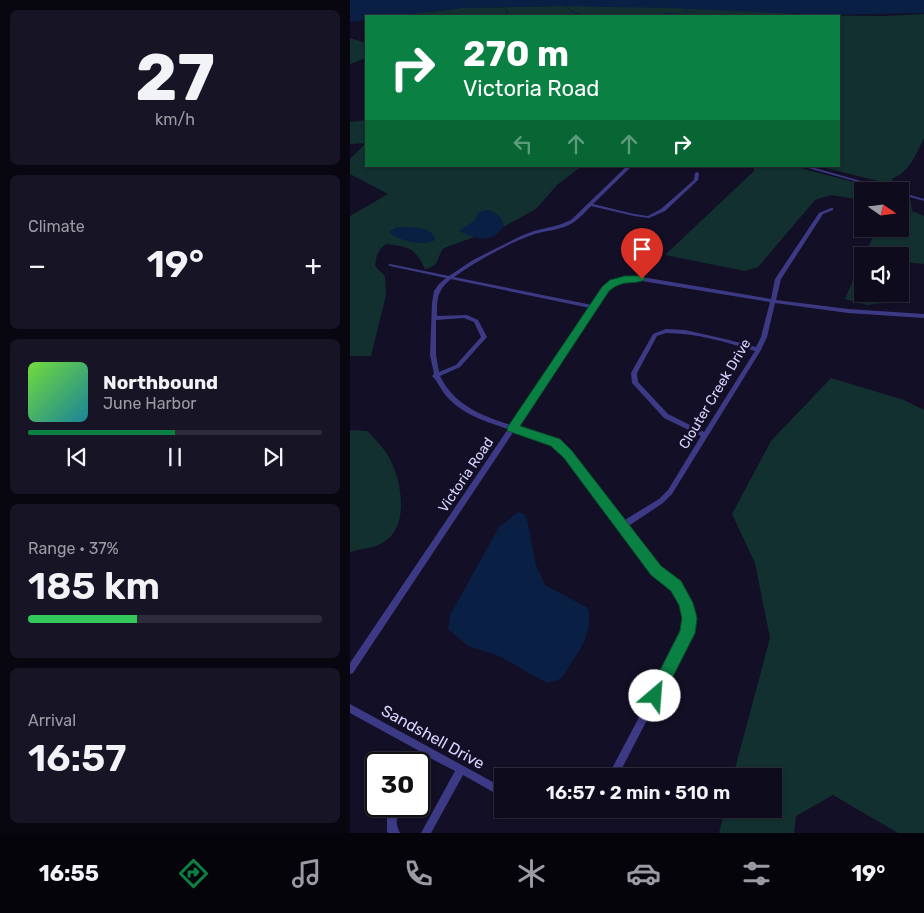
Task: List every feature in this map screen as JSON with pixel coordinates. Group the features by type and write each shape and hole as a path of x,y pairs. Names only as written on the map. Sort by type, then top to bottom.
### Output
{"street":[{"path":"617,768 688,633 689,618 686,603 676,586 656,570 624,525 568,454 556,443 471,412 448,395 435,376 432,352 437,290 447,278 523,236 569,224 629,167"},
{"path":"807,167 861,182"},
{"path":"592,204 641,216 656,214 696,180 697,173"},
{"path":"909,196 924,200"},
{"name":"Clouter Creek Drive","path":"624,525 661,501 670,492 758,350 764,337 778,279 821,213 831,209"},
{"path":"390,265 593,307"},
{"name":"Victoria Road","path":"350,670 593,307 613,282 625,279 642,279 772,301 848,311 924,316"},
{"path":"435,318 465,316 476,321 484,337 458,366 435,376"},
{"path":"705,434 666,416 635,383 634,373 655,335 666,331 678,332 741,344 758,350"},
{"name":"Sandshell Drive","path":"350,708 494,788"},
{"path":"426,833 461,769"},
{"path":"392,817 392,831 395,833"}],"green space":[{"path":"568,3 796,13 784,14 787,15 403,15 461,8 566,6"},
{"path":"924,14 924,138 908,167 892,179 893,182 882,182 822,167 840,167 840,16"},
{"path":"350,38 365,43 365,58 350,64"},
{"path":"365,120 365,143 350,144 350,122"},
{"path":"365,144 365,167 581,167 557,185 536,209 505,226 444,248 436,263 425,269 418,256 410,249 386,244 383,246 377,256 375,266 385,276 386,295 371,356 350,356 350,216 388,194 350,174 350,159"},
{"path":"753,167 797,167 854,182 854,199 831,195 815,200 758,267 745,271 665,255 754,171"},
{"path":"909,200 911,201 912,211 924,216 924,264 909,262 909,247 868,247 873,238 909,238"},
{"path":"854,278 854,301 845,299"},
{"path":"856,302 891,302 867,305"},
{"path":"831,378 904,400 924,410 924,833 898,833 833,795 796,816 794,833 719,833 723,818 782,818 782,768 735,768 770,638 755,563 732,514 771,441"},
{"path":"350,430 367,431 386,452 395,470 401,504 397,526 392,535 380,544 350,552"}],"water":[{"path":"350,0 924,0 924,13 823,15 668,8 553,6 461,8 403,15 365,15 365,20 350,22"},
{"path":"488,210 498,215 504,225 495,235 489,238 478,238 459,231 474,221 479,212"},
{"path":"397,227 425,229 433,235 435,240 418,243 398,238 389,232"},
{"path":"518,512 524,514 527,520 536,565 545,585 588,608 589,627 579,652 563,676 558,680 547,683 499,656 468,646 448,629 450,615 499,527"}],"waterway":[{"path":"497,0 508,12 505,15"},
{"path":"568,0 566,6 571,11 582,15"},
{"path":"685,7 687,13 685,15"},
{"path":"662,15 666,13 685,15"}],"route":[{"path":"642,279 625,279 613,282 606,289 512,428 556,443 568,454 624,525 656,570 676,586 686,603 689,618 688,633 655,696"}]}
